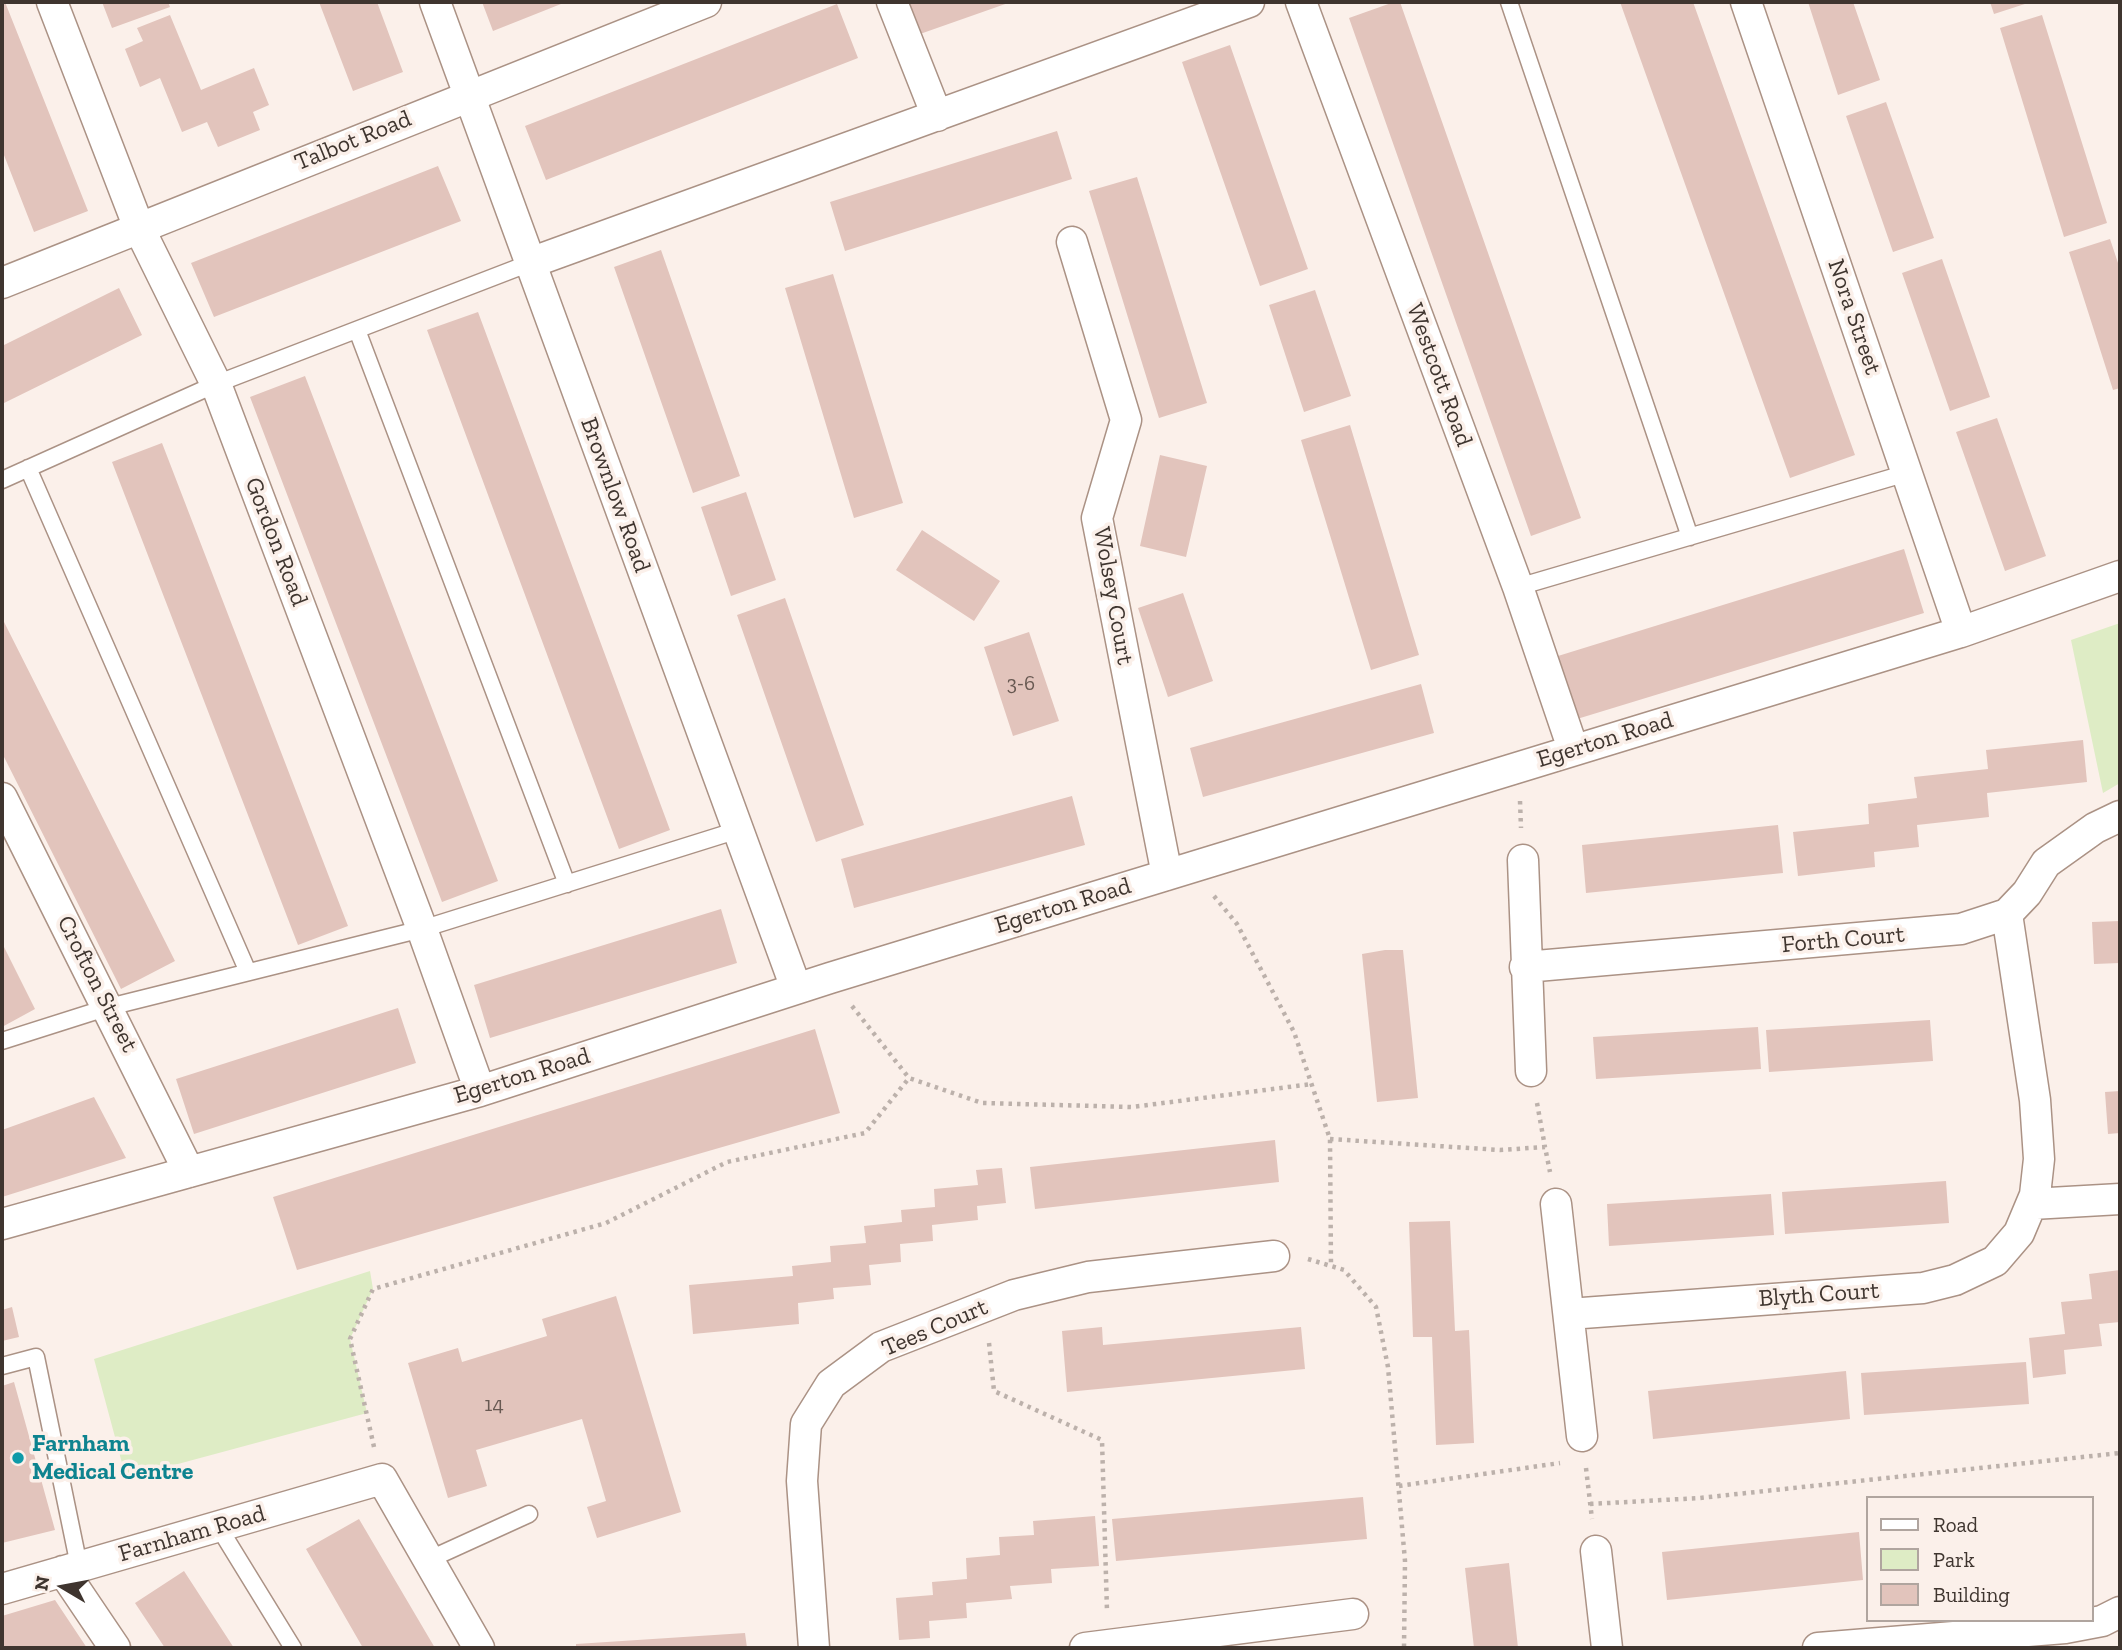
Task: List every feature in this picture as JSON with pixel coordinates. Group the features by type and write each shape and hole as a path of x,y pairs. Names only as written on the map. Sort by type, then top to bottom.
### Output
{"street":[{"name":"Gordon Road","path":"52,2 139,228 216,384 422,929 480,1091"},
{"name":"Brownlow Road","path":"435,2 796,988"},
{"name":"Talbot Road","path":"2,283 706,2"},
{"path":"892,2 936,116"},
{"path":"530,263 1249,2"},
{"name":"Westcott Road","path":"1301,2 1518,587 1573,749"},
{"name":"Nora Street","path":"1746,2 1961,632"},
{"name":"Wolsey Court","path":"1072,242 1126,420 1097,518 1179,871"},
{"name":"Egerton Road","path":"2,1224 480,1091 796,988 1961,632 2120,576"},
{"name":"Crofton Street","path":"2,799 109,1007 189,1172"},
{"path":"2007,914 2027,893 2046,863 2095,828 2120,817"},
{"path":"1523,860 1531,1071"},
{"name":"Forth Court","path":"1525,967 1961,929 2007,914"},
{"name":"Blyth Court","path":"1569,1314 1923,1288 1945,1283 1995,1261 2019,1233 2032,1204 2039,1159 2035,1100 2007,914"},
{"path":"2032,1204 2120,1199"},
{"path":"1556,1204 1584,1448"},
{"name":"Tees Court","path":"814,1648 802,1481 806,1424 831,1384 881,1347 1013,1295 1088,1277 1274,1256"},
{"path":"382,1479 479,1648"},
{"name":"Farnham Road","path":"2,1589 382,1479"},
{"path":"1595,1551 1607,1648"},
{"path":"71,1568 115,1648"},
{"path":"1818,1648 2065,1628 2102,1621 2120,1612"},
{"path":"1096,1646 1207,1641 1353,1614"}],"lane":[{"path":"1509,2 1690,537"},
{"path":"2,480 216,384 530,263"},
{"path":"358,330 567,884"},
{"path":"28,468 248,972"},
{"path":"1518,587 1907,473"},
{"path":"2,1041 109,1007 422,929 738,830"},
{"path":"2,1366 36,1357 71,1568"},
{"path":"428,1560 529,1514"},
{"path":"218,1526 293,1648"}],"path":[{"path":"1518,766 1523,860"},
{"path":"1179,871 1237,924 1294,1032 1330,1139 1331,1266"},
{"path":"830,978 909,1078 982,1103 1132,1107 1312,1084"},
{"path":"1531,1071 1556,1204"},
{"path":"382,1479 350,1339 373,1289 606,1223 727,1162 865,1133 909,1078"},
{"path":"1330,1139 1500,1150 1545,1147"},
{"path":"1274,1256 1307,1259 1344,1270 1376,1307 1388,1367 1399,1486 1405,1561 1404,1648"},
{"path":"986,1306 994,1391 1102,1440 1096,1646"},
{"path":"1399,1486 1584,1448 1595,1551"},
{"path":"1590,1504 1700,1498 2120,1453"}],"green space":[{"path":"2120,623 2120,783 2103,793 2071,640"},
{"path":"370,1271 373,1289 350,1339 367,1413 126,1478 94,1359"}],"building":[{"path":"2,2 5,2 88,211 34,232 2,150"},
{"path":"102,2 168,2 170,7 112,28"},
{"path":"319,2 377,2 403,72 353,91"},
{"path":"482,2 566,2 493,31"},
{"path":"909,2 1011,2 920,34"},
{"path":"1400,2 1581,518 1531,536 1349,18"},
{"path":"1620,2 1693,2 1855,455 1790,478"},
{"path":"1808,2 1853,2 1880,80 1838,95"},
{"path":"1990,2 2031,2 1994,14"},
{"path":"837,4 858,58 546,180 525,126"},
{"path":"170,15 201,90 254,68 269,105 253,112 260,130 218,147 207,122 182,132 160,78 140,87 125,49 143,41 137,28"},
{"path":"2042,15 2107,223 2064,237 2000,28"},
{"path":"1230,45 1308,269 1260,286 1182,62"},
{"path":"1886,102 1934,238 1893,252 1846,116"},
{"path":"1057,131 1072,179 845,251 830,202"},
{"path":"438,166 461,221 214,317 191,263"},
{"path":"1137,177 1207,403 1159,418 1089,191"},
{"path":"2110,239 2120,269 2120,388 2113,390 2069,252"},
{"path":"661,250 740,476 693,493 614,267"},
{"path":"1942,259 1990,397 1950,411 1902,273"},
{"path":"833,274 903,503 854,518 785,288"},
{"path":"119,288 142,335 2,404 2,346"},
{"path":"1315,290 1351,396 1304,412 1269,305"},
{"path":"478,312 670,830 619,849 427,330"},
{"path":"305,376 498,881 442,902 250,397"},
{"path":"1997,418 2046,556 2005,571 1956,432"},
{"path":"1350,425 1419,655 1371,670 1301,440"},
{"path":"162,443 348,926 298,945 112,462"},
{"path":"1160,455 1207,466 1186,557 1140,546"},
{"path":"746,492 776,580 731,596 701,507"},
{"path":"922,530 1000,581 974,621 896,570"},
{"path":"1904,549 1924,613 1577,719 1558,656"},
{"path":"1183,593 1213,681 1168,697 1138,608"},
{"path":"785,598 864,825 816,842 737,615"},
{"path":"2,618 175,961 121,989 2,753"},
{"path":"1029,632 1059,721 1013,736 984,647"},
{"path":"1421,684 1434,733 1203,797 1190,748"},
{"path":"2083,740 2087,782 1987,793 1989,817 1917,825 1919,847 1874,852 1875,867 1798,876 1793,832 1869,824 1868,804 1917,798 1914,777 1988,769 1986,750"},
{"path":"1072,796 1085,845 854,908 841,859"},
{"path":"1778,825 1783,873 1586,893 1582,845"},
{"path":"721,909 737,963 490,1038 474,985"},
{"path":"2120,921 2120,963 2094,964 2092,922"},
{"path":"2,943 35,1009 2,1027"},
{"path":"1403,950 1418,1098 1377,1102 1362,954"},
{"path":"398,1008 416,1063 194,1134 176,1079"},
{"path":"1930,1020 1933,1061 1769,1072 1766,1030"},
{"path":"1758,1027 1761,1069 1596,1079 1593,1037"},
{"path":"815,1029 840,1113 297,1270 273,1197"},
{"path":"2120,1091 2120,1133 2108,1134 2105,1092"},
{"path":"94,1097 126,1158 2,1197 2,1130"},
{"path":"1275,1140 1279,1182 1035,1209 1030,1167"},
{"path":"1002,1168 1006,1203 977,1206 978,1220 932,1225 933,1241 900,1244 901,1262 869,1265 871,1285 833,1288 834,1299 798,1303 799,1324 693,1334 689,1285 793,1276 792,1266 831,1262 830,1246 866,1243 864,1226 902,1222 901,1210 935,1207 934,1189 978,1185 976,1170"},
{"path":"1946,1181 1949,1223 1785,1234 1782,1192"},
{"path":"1771,1194 1774,1235 1609,1246 1607,1204"},
{"path":"1450,1221 1455,1331 1469,1330 1474,1443 1436,1445 1432,1337 1413,1337 1409,1222"},
{"path":"2120,1270 2120,1322 2099,1324 2102,1346 2064,1350 2066,1374 2033,1378 2029,1338 2065,1334 2061,1302 2092,1299 2089,1274"},
{"path":"616,1296 681,1512 597,1538 587,1507 606,1501 582,1419 476,1450 487,1486 448,1498 408,1363 458,1348 462,1362 547,1336 542,1319"},
{"path":"12,1307 19,1337 2,1341 2,1310"},
{"path":"1102,1327 1103,1345 1301,1327 1305,1369 1067,1392 1062,1331"},
{"path":"2026,1362 2029,1404 1864,1415 1861,1373"},
{"path":"1846,1371 1850,1419 1653,1439 1648,1391"},
{"name":"Farnham Medical Centre","path":"14,1382 55,1530 2,1543 2,1386"},
{"path":"1363,1497 1367,1539 1116,1561 1112,1519"},
{"path":"1095,1516 1099,1566 1051,1569 1052,1583 1010,1586 1012,1599 966,1603 967,1618 929,1621 930,1638 899,1640 896,1598 933,1595 932,1582 967,1579 966,1558 1000,1555 999,1537 1034,1535 1033,1521"},
{"path":"359,1519 435,1648 363,1648 306,1549"},
{"path":"1859,1532 1863,1580 1667,1600 1662,1552"},
{"path":"1509,1563 1518,1648 1474,1648 1465,1568"},
{"path":"184,1571 234,1648 165,1648 135,1603"},
{"path":"55,1600 87,1648 2,1648 2,1616"},
{"path":"745,1633 747,1648 576,1648 576,1644"}],"place":[{"name":"Farnham Medical Centre","path":"18,1458"}]}
